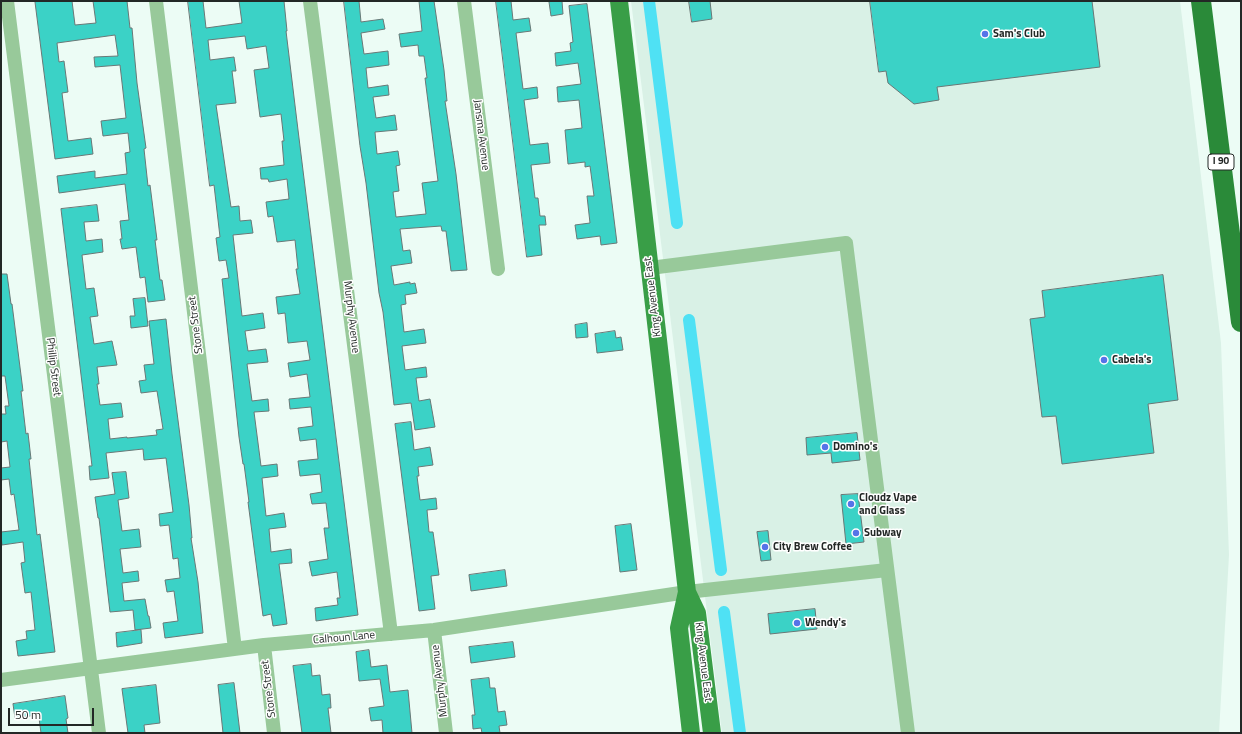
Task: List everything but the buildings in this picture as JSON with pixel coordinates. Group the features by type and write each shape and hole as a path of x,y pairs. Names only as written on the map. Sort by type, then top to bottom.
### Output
{"highway":[{"name":"I 90","path":"1201,1 1241,322"}],"main road":[{"name":"King Avenue East","path":"619,1 687,592 697,613 712,733"},
{"name":"King Avenue East","path":"687,592 679,628 692,733"}],"street":[{"name":"Phillip Street","path":"7,1 99,733"},
{"name":"Stone Street","path":"156,1 235,649"},
{"name":"Murphy Avenue","path":"310,1 391,634"},
{"name":"Jansma Avenue","path":"464,1 498,269"},
{"path":"650,268 846,243 908,733"},
{"name":"Calhoun Lane","path":"1,680 264,645 434,630 687,592 887,570"},
{"name":"Murphy Avenue","path":"434,630 446,733"},
{"name":"Stone Street","path":"264,645 274,733"}],"shaded area":[{"path":"631,1 1180,1 1221,343 1229,555 1219,733 722,733"}],"waterway":[{"path":"649,1 677,223"},
{"path":"689,320 721,570"},
{"path":"724,612 740,733"}],"place":[{"name":"Sam's Club","path":"985,34"},
{"name":"Cabela's","path":"1104,360"},
{"name":"Domino's","path":"825,447"},
{"name":"Cloudz Vape and Glass","path":"851,504"},
{"name":"Subway","path":"856,533"},
{"name":"City Brew Coffee","path":"765,547"},
{"name":"Wendy's","path":"797,623"}]}
